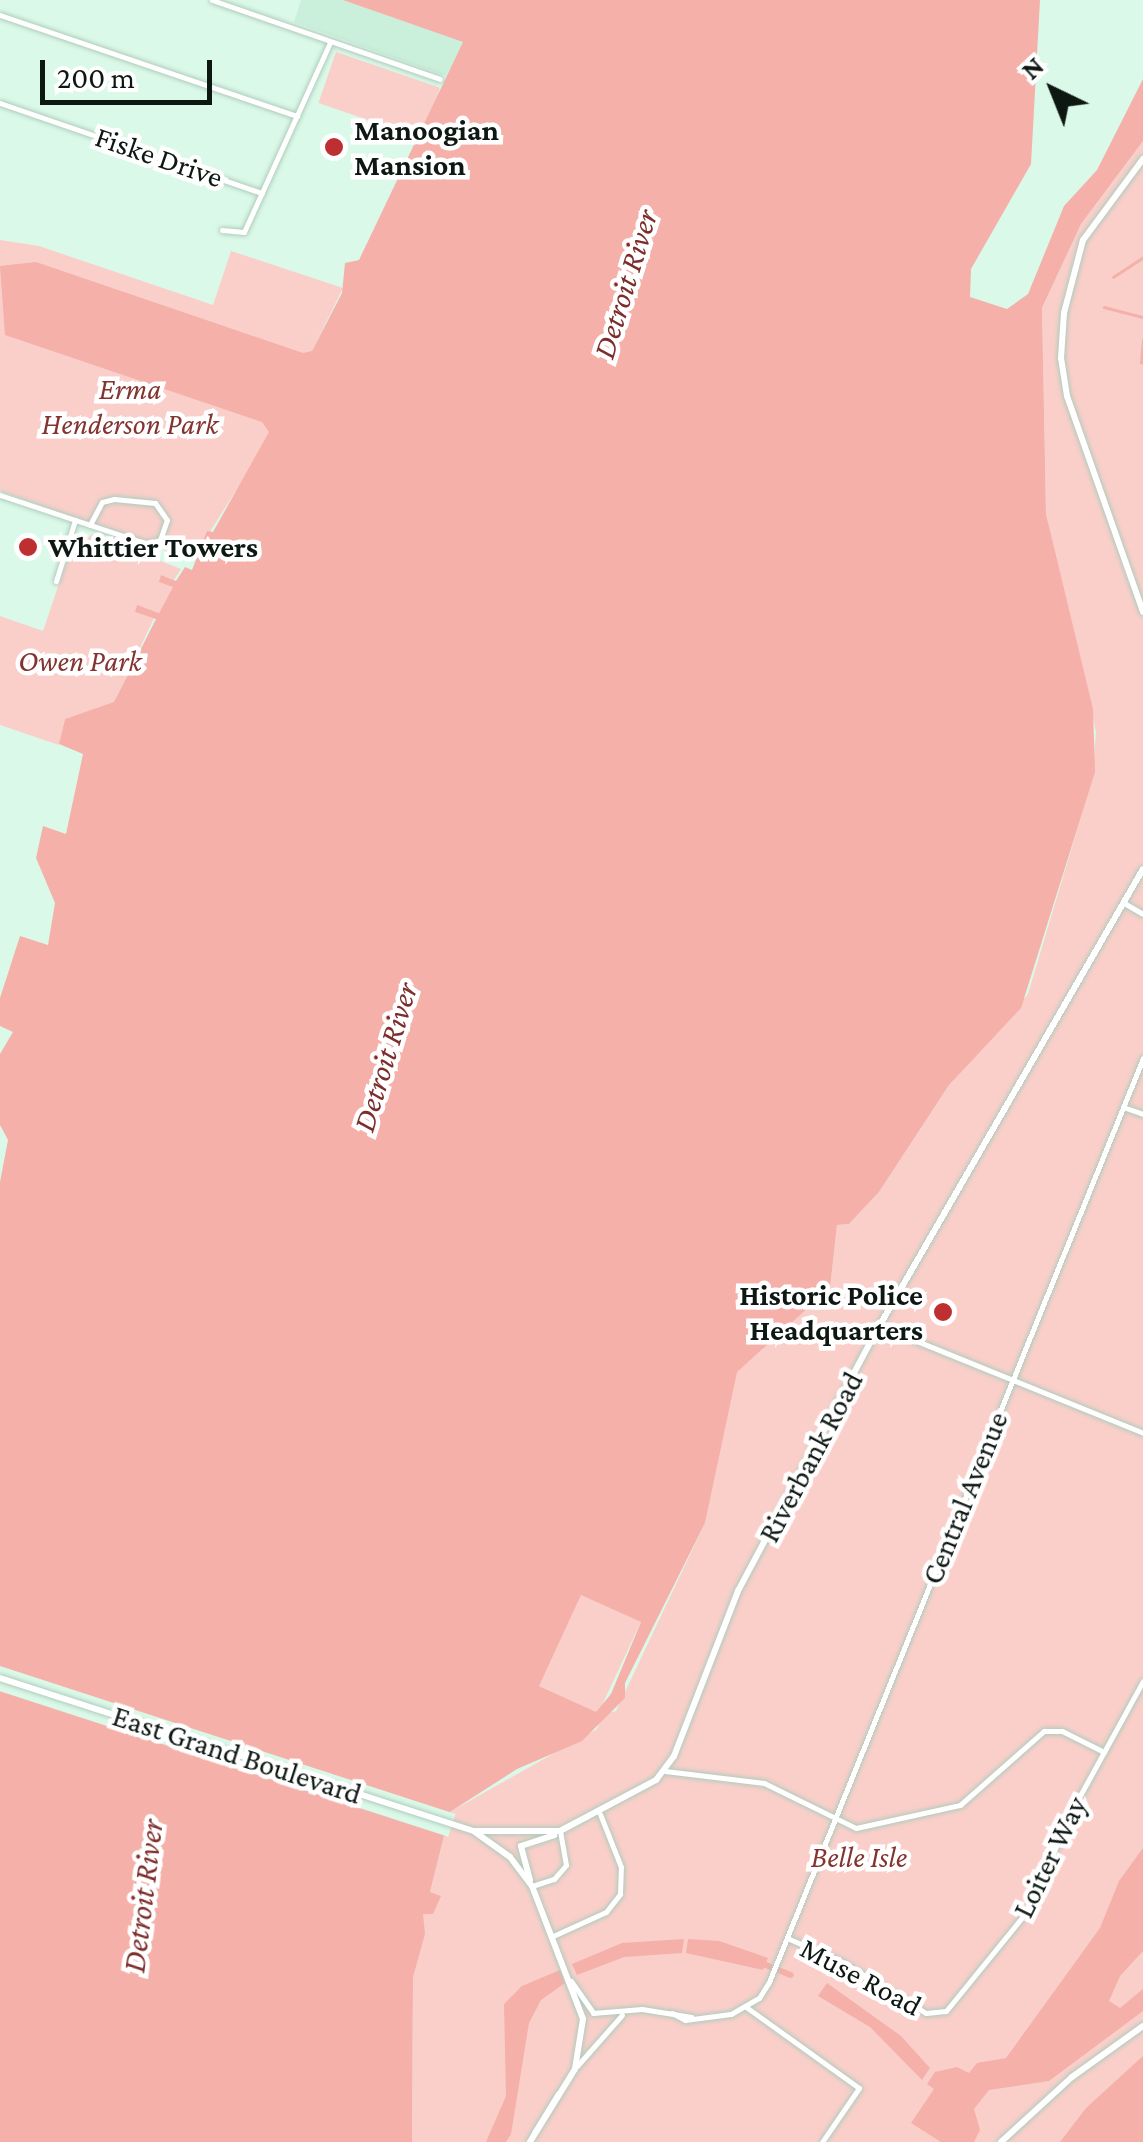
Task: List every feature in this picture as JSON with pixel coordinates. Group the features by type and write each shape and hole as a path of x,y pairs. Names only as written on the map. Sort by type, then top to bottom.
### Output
{"street":[{"path":"212,0 440,79"},
{"path":"0,15 297,116"},
{"path":"222,230 244,232 331,41"},
{"name":"Fiske Drive","path":"0,103 262,192"},
{"path":"1143,159 1082,240 1064,313 1061,358 1067,396 1143,612"},
{"path":"0,495 90,525 150,544 164,534 168,520 154,503 114,499 102,502 90,525"},
{"path":"56,581 75,520"},
{"name":"Riverbank Road","path":"665,1771 738,1591 880,1326 1143,869"},
{"path":"1124,903 1143,914"},
{"name":"Central Avenue","path":"746,2007 778,1962 1143,1058"},
{"path":"1124,1106 1143,1114"},
{"path":"880,1326 1143,1432"},
{"name":"East Grand Boulevard","path":"0,1678 472,1831"},
{"name":"Loiter Way","path":"934,2015 950,2007 1034,1904 1066,1821 1143,1681"},
{"path":"575,2068 584,2026 521,1846 600,1814 665,1771 764,1783 850,1828 888,1825 960,1805 1044,1731 1062,1731 1104,1752"},
{"path":"554,1936 606,1912 620,1894 621,1867 600,1814"},
{"path":"472,1831 560,1832"},
{"path":"472,1831 510,1857 532,1886"},
{"path":"532,1886 562,1871 567,1853 560,1832"},
{"name":"Muse Road","path":"787,1938 934,2015"},
{"path":"571,1981 592,2014 720,2017 746,2007 859,2088 822,2142"},
{"path":"532,2138 600,2032 628,2012"},
{"path":"1001,2142 1072,2077 1143,2026"}],"shaded area":[{"path":"301,0 343,0 464,42 446,76 294,22"}],"green space":[{"path":"336,52 440,88 422,139 318,103"},
{"name":"Belle Isle","path":"1143,141 1143,2056 1060,2142 412,2142 413,1977 423,1914 440,1896 430,1892 450,1812 597,1729 604,1714 616,1711 705,1523 736,1372 830,1288 837,1225 849,1224 879,1192 949,1085 1028,994 1092,780 1096,732 1046,514 1042,308 1081,224"},
{"name":"Erma Henderson Park","path":"0,240 39,246 213,305 231,251 343,288 268,440 192,560 0,491"},
{"name":"Owen Park","path":"92,534 181,569 174,580 161,575 174,586 159,613 138,606 135,612 154,618 114,703 65,719 59,745 0,725 0,616 43,631 74,539 85,541"},
{"path":"581,1594 641,1622 598,1713 538,1686"}],"water":[{"name":"Detroit River","path":"343,0 1040,0 1031,164 971,269 970,297 1007,309 1028,294 1064,206 1097,170 1143,79 1143,141 1081,224 1042,308 1046,514 1093,709 1095,772 1021,1008 949,1085 879,1192 849,1224 837,1225 830,1288 737,1372 705,1523 625,1683 625,1698 582,1741 517,1769 450,1812 430,1892 441,1896 433,1914 423,1914 425,1934 413,1977 412,2142 0,2142 0,1182 8,1140 0,1125 0,1054 13,1032 0,1026 0,998 20,936 48,945 55,903 36,858 43,826 66,834 83,754 59,744 65,719 114,702 156,619 135,612 137,605 159,613 173,587 159,582 161,575 176,581 185,567 192,570 207,531 213,532 269,432 262,422 5,335 0,266 36,262 303,353 312,351 342,293 345,263 359,260 463,42","holes":["581,1595 641,1622 611,1694 596,1712 539,1686"]},
{"path":"1143,1848 1143,1951 1120,1976 1109,2001 1120,2008 1143,1989 1143,2011 1049,2081 989,2090 974,2109 980,2130 974,2142 941,2142 911,2123 934,2089 927,2084 935,2072 957,2067 969,2073 977,2063 1006,2058 1100,1928 1119,1881"},
{"path":"684,1939 682,1953 624,1957 577,1975 572,1964 622,1943"},
{"path":"688,1939 719,1941 768,1958 763,1970 686,1953"},
{"path":"560,1970 565,1983 541,2000 529,2023 511,2134 506,2142 486,2142 506,2096 504,2004 522,1986"},
{"path":"827,1983 901,2036 930,2068 922,2080 870,2027 818,1996"},
{"path":"1143,2056 1143,2142 1060,2142 1086,2108"}],"pier":[{"path":"0,1666 456,1814 448,1837 0,1691"}],"waterway":[{"path":"1113,277 1142,258"},
{"path":"1104,307 1143,317"},
{"path":"1141,363 1143,340"},
{"path":"761,1963 791,1975"}],"place":[{"name":"Manoogian Mansion","path":"334,147"},
{"name":"Whittier Towers","path":"28,547"},
{"name":"Historic Police Headquarters","path":"943,1312"}]}
